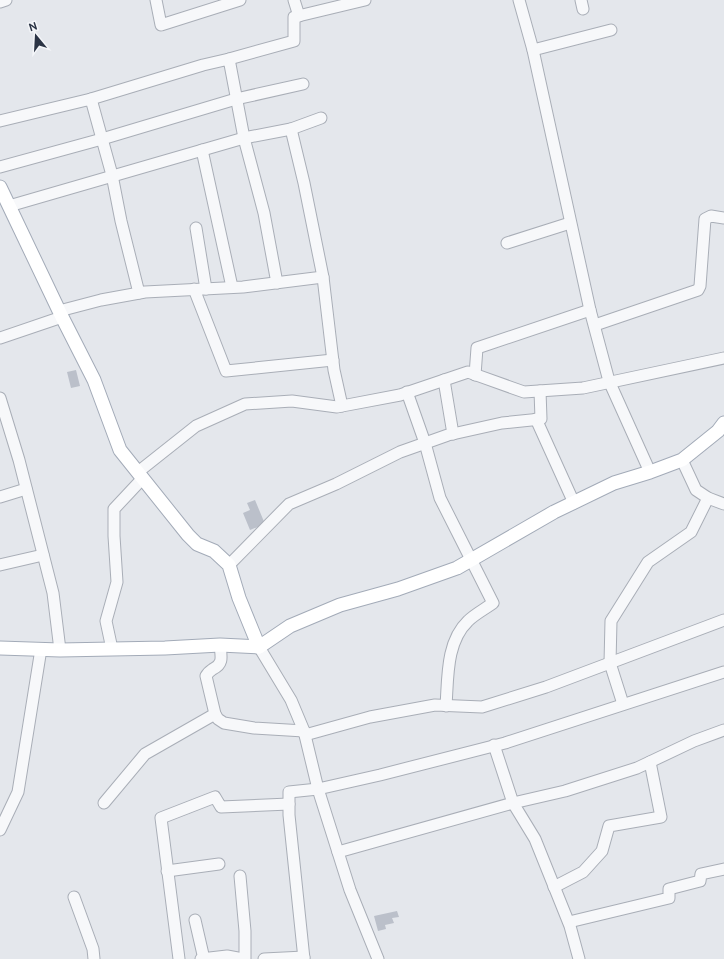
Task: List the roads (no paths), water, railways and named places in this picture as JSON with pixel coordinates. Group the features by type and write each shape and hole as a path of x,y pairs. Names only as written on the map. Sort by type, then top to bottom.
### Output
{"main road":[{"path":"0,187 94,380 120,450 188,535 197,544 214,551 229,565 239,598 259,648"},
{"path":"0,648 60,650 220,645 259,648 290,626 340,605 398,589 457,568 547,516 614,483 682,460 718,431 724,423"}],"street":[{"path":"156,0 161,25 240,0"},
{"path":"294,0 299,16"},
{"path":"0,121 91,99 203,65 294,41 294,17 365,0"},
{"path":"519,0 533,50 590,310 609,381 650,472"},
{"path":"533,50 611,30"},
{"path":"229,59 244,138 264,213 277,283"},
{"path":"0,167 102,139 236,99 303,84"},
{"path":"91,99 112,175 121,221 139,293"},
{"path":"9,206 244,138 291,129 321,118"},
{"path":"291,129 306,190 323,277 333,360 342,406"},
{"path":"202,150 232,287"},
{"path":"595,325 698,290 700,286 705,219 710,216 724,218"},
{"path":"507,243 570,223"},
{"path":"196,228 206,289"},
{"path":"0,338 101,300 139,293 232,287 323,277"},
{"path":"194,289 226,371 333,360"},
{"path":"475,375 477,348 590,310"},
{"path":"112,649 106,621 117,582 114,509 140,475 196,426 245,404 292,401 337,407 407,392 468,372 524,392 583,388 609,381 724,358"},
{"path":"444,380 453,434"},
{"path":"229,565 289,504 336,484 400,452 453,434 502,422 541,419 540,391"},
{"path":"407,392 425,443 440,498 493,603 468,621 456,637 449,667 446,706"},
{"path":"0,398 9,424 53,593 60,650"},
{"path":"536,419 574,503"},
{"path":"682,460 696,490 708,498 724,504"},
{"path":"0,497 26,489"},
{"path":"623,704 610,663 611,620 648,562 691,532 708,498"},
{"path":"0,564 43,555"},
{"path":"220,645 222,661 220,664 207,672 206,676 215,714 218,719 224,723 254,728 305,733 370,717 435,705 482,707 546,687 724,620"},
{"path":"259,648 290,700 305,733 318,789 350,890 378,959"},
{"path":"0,830 19,787 41,650"},
{"path":"264,959 304,958 289,792 318,789 380,775 494,745 724,672"},
{"path":"104,803 144,754 215,714"},
{"path":"338,852 513,803 565,791 637,768 724,730"},
{"path":"494,745 513,803 535,840 569,922 579,959"},
{"path":"554,887 583,872 588,867 602,851 609,826 661,816 650,762"},
{"path":"179,959 161,818 215,797 221,807 289,804"},
{"path":"167,871 218,864"},
{"path":"569,922 669,898 669,889 700,881 701,874 724,869"},
{"path":"195,920 202,959 227,956 242,959 245,930 240,876"},
{"path":"74,897 93,949 94,959"}]}
